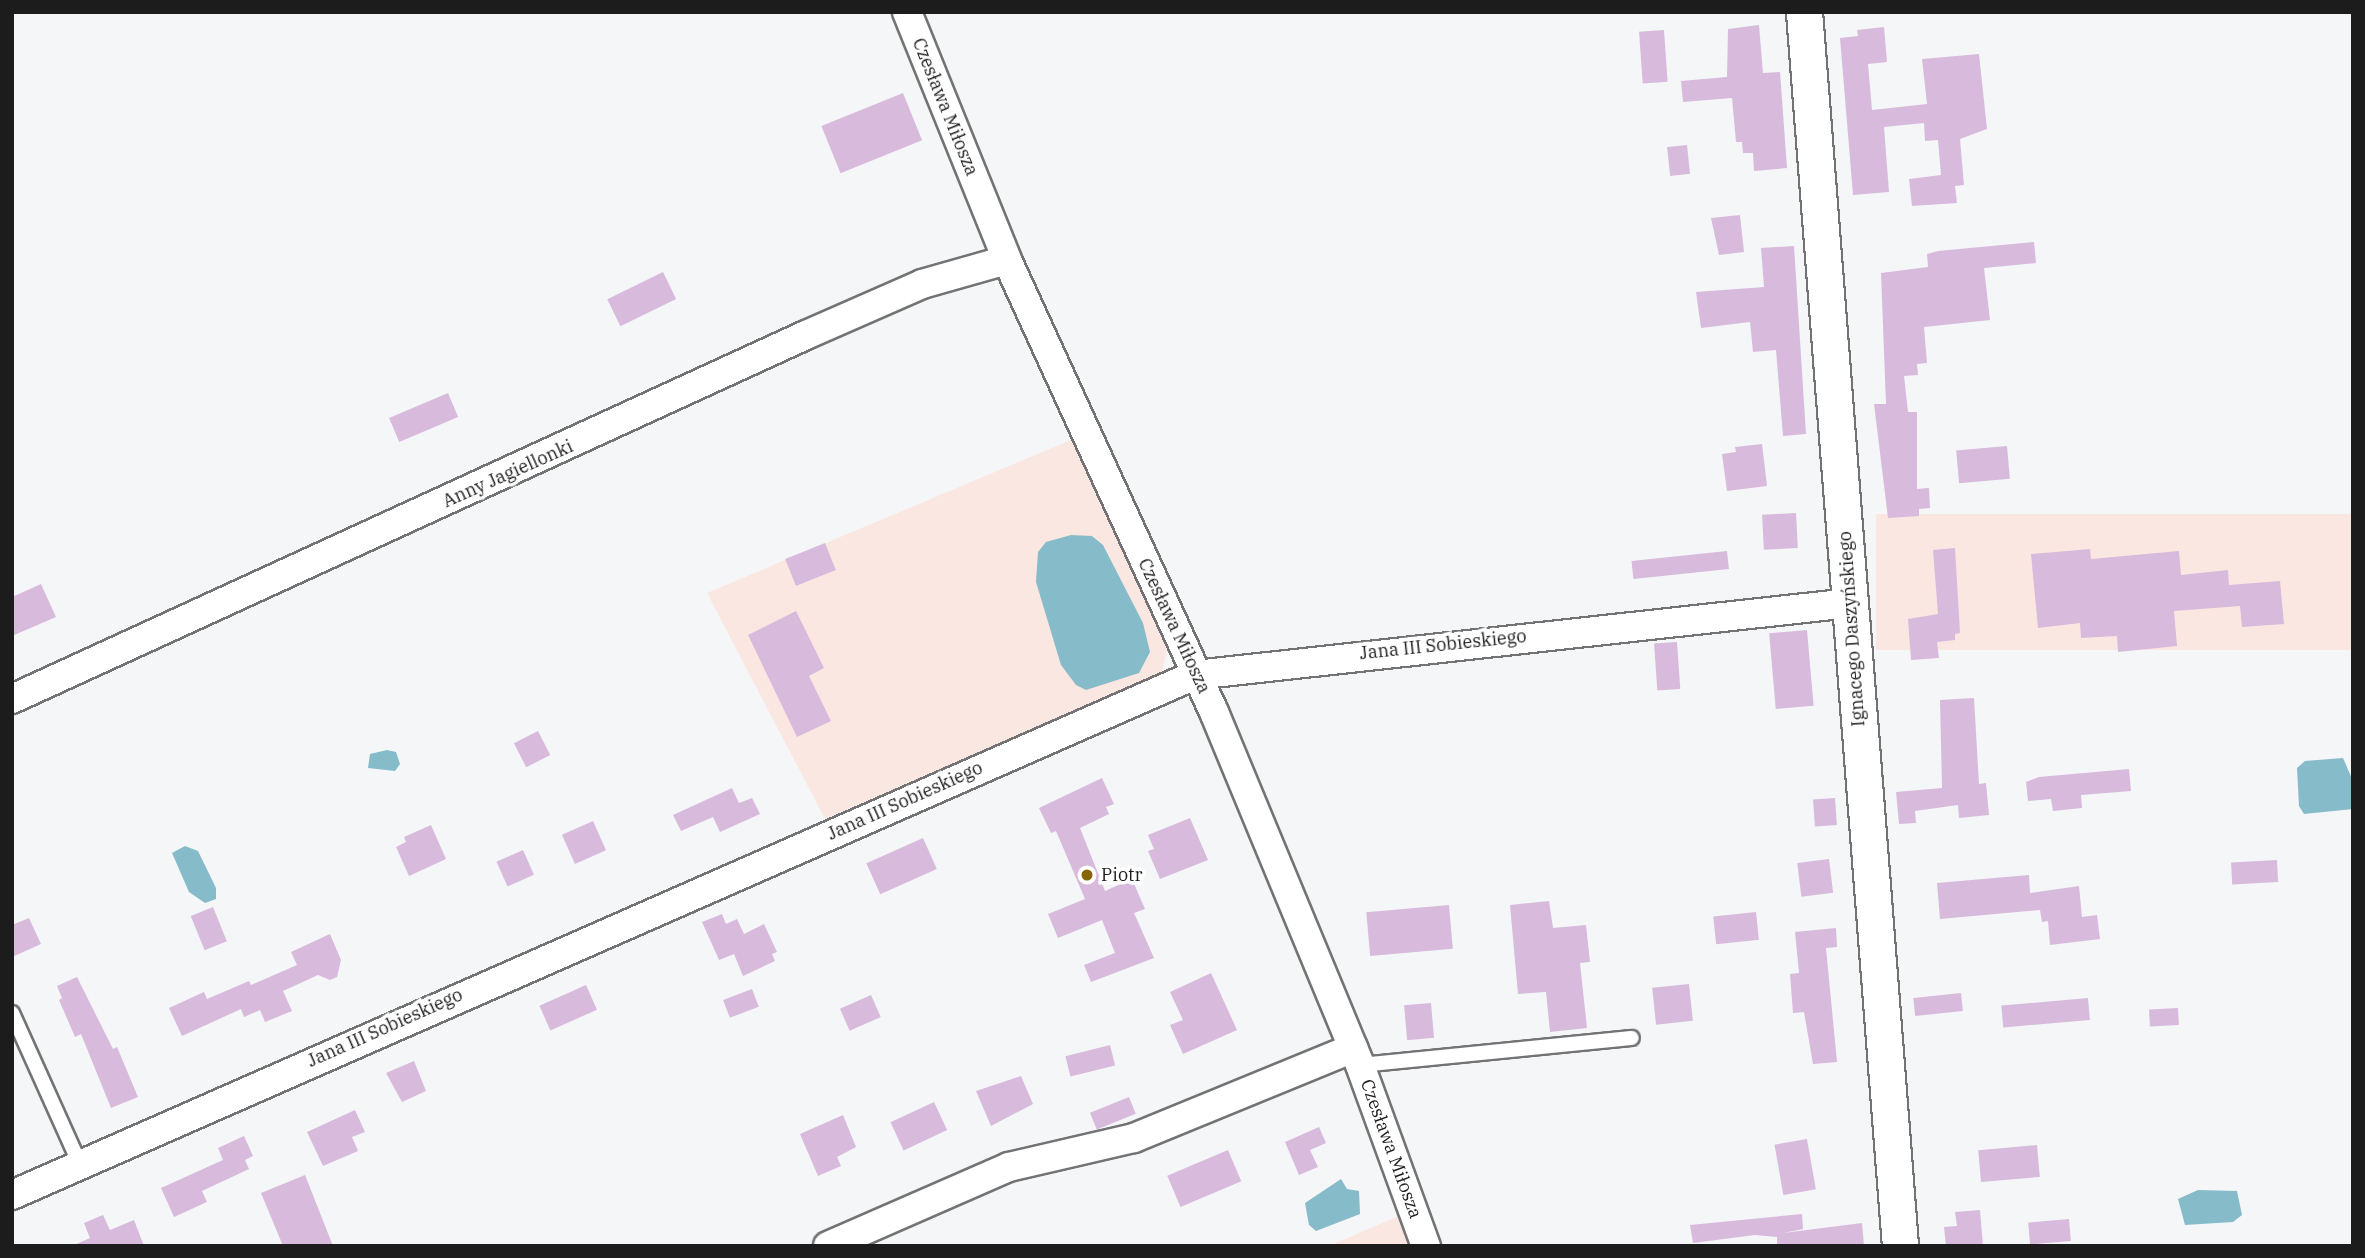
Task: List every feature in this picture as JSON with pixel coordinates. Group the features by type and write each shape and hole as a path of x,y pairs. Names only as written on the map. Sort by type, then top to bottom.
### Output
{"street":[{"name":"Czesława Miłosza","path":"906,12 1007,260 1195,675 1357,1057 1426,1246"},
{"name":"Ignacego Daszyńskiego","path":"1804,12 1900,1246"},
{"name":"Anny Jagiellonki","path":"12,699 806,335 922,284 1007,260"},
{"name":"Jana III Sobieskiego","path":"12,1195 79,1162 1195,675 1850,603"},
{"path":"828,1246 1009,1167 1134,1138 1357,1057"}],"lane":[{"path":"12,1013 79,1162"},
{"path":"1357,1057 1632,1038"}],"shaded area":[{"path":"1078,437 1167,647 1162,673 825,819 707,593"},
{"path":"1876,514 2353,514 2353,650 1876,650"},
{"path":"1403,1214 1415,1246 1329,1246"}],"water":[{"path":"1071,535 1092,536 1103,545 1143,623 1150,652 1139,673 1086,690 1076,685 1061,665 1036,582 1038,552 1046,542"},
{"path":"387,750 396,752 400,764 395,771 368,768 370,754"},
{"path":"2343,758 2353,781 2353,809 2304,814 2299,806 2297,768 2305,761"},
{"path":"185,846 198,851 216,888 216,899 205,903 189,892 172,853"},
{"path":"1341,1179 1347,1189 1359,1191 1360,1214 1316,1231 1309,1225 1305,1203"},
{"path":"2198,1190 2237,1191 2242,1215 2233,1222 2185,1225 2178,1199"}],"building":[{"path":"1759,25 1763,73 1780,72 1787,168 1754,171 1753,153 1743,153 1742,142 1736,142 1732,98 1683,102 1681,81 1727,77 1728,29"},
{"path":"1884,27 1887,62 1868,64 1872,110 1927,104 1922,59 1979,54 1987,129 1960,139 1964,185 1955,186 1957,203 1912,206 1909,179 1941,175 1938,140 1925,141 1924,123 1884,127 1889,192 1853,195 1840,38 1858,36 1857,30"},
{"path":"1664,30 1668,82 1643,84 1639,32"},
{"path":"903,93 922,140 841,173 821,126"},
{"path":"1687,145 1690,174 1670,176 1667,147"},
{"path":"1740,215 1744,252 1719,255 1711,218"},
{"path":"2034,242 2036,263 1984,268 1990,320 1924,327 1927,363 1917,364 1918,375 1904,376 1908,412 1917,412 1917,489 1929,488 1930,508 1919,509 1919,516 1888,518 1874,404 1886,404 1881,273 1928,267 1927,254 1938,251"},
{"path":"1794,246 1806,434 1783,436 1776,350 1753,352 1750,322 1701,328 1696,292 1764,287 1761,248"},
{"path":"663,272 676,299 620,326 607,299"},
{"path":"448,393 458,417 399,442 389,418"},
{"path":"1762,444 1767,486 1727,491 1722,454 1736,452 1735,447"},
{"path":"2007,446 2010,479 1959,483 1956,450"},
{"path":"1796,513 1798,548 1764,550 1762,515"},
{"path":"825,543 836,570 796,586 785,559"},
{"path":"1955,548 1960,633 1955,634 1955,640 1937,642 1939,658 1911,660 1908,619 1938,614 1933,550"},
{"path":"2090,549 2091,559 2179,551 2181,575 2228,570 2229,585 2280,581 2284,624 2242,627 2240,606 2174,611 2177,646 2118,652 2117,636 2081,638 2080,623 2038,628 2031,554"},
{"path":"1727,551 1729,569 1633,579 1632,561"},
{"path":"41,584 56,617 12,636 12,597"},
{"path":"796,611 824,668 809,676 831,721 797,737 748,635"},
{"path":"1807,630 1814,706 1776,709 1769,633"},
{"path":"1677,642 1680,689 1657,690 1654,644"},
{"path":"1974,698 1979,784 1986,783 1989,815 1959,818 1958,805 1915,811 1916,823 1899,824 1896,792 1942,788 1940,700"},
{"path":"538,731 550,755 526,767 514,743"},
{"path":"2129,769 2131,791 2081,795 2082,808 2053,811 2051,799 2028,801 2026,782 2039,777"},
{"path":"1102,778 1114,804 1106,807 1109,814 1080,828 1105,891 1132,879 1145,909 1134,913 1154,958 1091,982 1084,965 1115,953 1102,920 1058,938 1048,914 1085,899 1056,831 1051,833 1039,808"},
{"path":"732,788 739,803 752,798 760,814 720,832 713,817 681,831 673,815"},
{"path":"1835,798 1837,825 1815,826 1813,800"},
{"path":"1190,818 1208,860 1160,879 1148,851 1154,849 1148,835"},
{"path":"593,821 606,850 575,864 562,835"},
{"path":"431,825 446,859 409,876 396,847 406,842 404,837"},
{"path":"923,838 937,869 880,894 866,863"},
{"path":"523,850 534,875 507,886 497,862"},
{"path":"1829,859 1833,893 1801,897 1797,863"},
{"path":"2277,860 2278,882 2232,884 2231,862"},
{"path":"2029,875 2030,893 2079,886 2082,917 2097,915 2100,939 2050,945 2048,921 2042,922 2040,910 1940,919 1937,883"},
{"path":"1549,901 1553,928 1586,925 1590,962 1580,963 1587,1028 1550,1032 1546,992 1518,994 1510,905"},
{"path":"1449,905 1453,949 1370,956 1366,912"},
{"path":"213,907 227,941 205,950 191,916"},
{"path":"1756,912 1759,940 1716,944 1713,916"},
{"path":"722,914 726,924 737,919 744,934 764,924 777,952 772,954 775,961 743,976 734,954 719,960 702,922"},
{"path":"29,918 41,944 12,957 12,925"},
{"path":"1836,928 1837,947 1826,948 1837,1062 1813,1064 1804,1012 1793,1013 1790,974 1799,973 1795,932"},
{"path":"330,934 341,960 337,977 330,980 318,975 283,991 292,1011 265,1022 260,1010 244,1017 241,1009 182,1036 169,1008 204,992 207,999 249,981 251,985 297,965 291,952"},
{"path":"1211,973 1237,1030 1183,1054 1170,1025 1183,1020 1170,992"},
{"path":"77,977 113,1049 117,1047 138,1097 111,1108 81,1034 75,1037 59,1000 62,998 57,986"},
{"path":"1689,984 1693,1021 1656,1025 1652,988"},
{"path":"586,985 597,1010 550,1030 539,1006"},
{"path":"752,989 759,1007 730,1018 723,1000"},
{"path":"1961,993 1963,1011 1915,1016 1913,998"},
{"path":"871,995 881,1017 850,1031 840,1009"},
{"path":"2088,998 2090,1020 2003,1027 2001,1006"},
{"path":"1431,1003 1434,1038 1407,1040 1404,1005"},
{"path":"2178,1008 2179,1025 2150,1026 2149,1010"},
{"path":"1110,1045 1115,1065 1070,1077 1065,1056"},
{"path":"414,1061 426,1091 402,1102 386,1073"},
{"path":"1021,1076 1033,1104 991,1126 976,1091"},
{"path":"1129,1097 1136,1114 1097,1129 1090,1113"},
{"path":"934,1102 947,1130 904,1150 890,1122"},
{"path":"355,1110 365,1132 352,1137 358,1151 323,1166 307,1132"},
{"path":"843,1115 856,1147 837,1157 841,1166 818,1176 800,1134"},
{"path":"1319,1127 1326,1143 1310,1150 1318,1167 1299,1175 1285,1142"},
{"path":"244,1136 253,1156 245,1160 249,1169 202,1191 207,1202 174,1217 161,1188 223,1160 218,1148"},
{"path":"1807,1139 1816,1189 1783,1195 1775,1145"},
{"path":"2037,1145 2040,1177 1981,1182 1978,1150"},
{"path":"1228,1150 1241,1181 1181,1207 1167,1176"},
{"path":"305,1175 333,1246 283,1246 261,1193"},
{"path":"1980,1210 1983,1246 1946,1246 1944,1227 1957,1226 1955,1212"},
{"path":"1802,1214 1803,1229 1783,1233 1862,1223 1864,1246 1777,1246 1777,1237 1755,1235 1693,1243 1690,1225"},
{"path":"103,1215 110,1230 134,1220 144,1246 72,1246 90,1238 84,1223"},
{"path":"2069,1219 2071,1241 2030,1244 2028,1223"}],"place":[{"name":"Piotr","path":"1087,875"}]}
